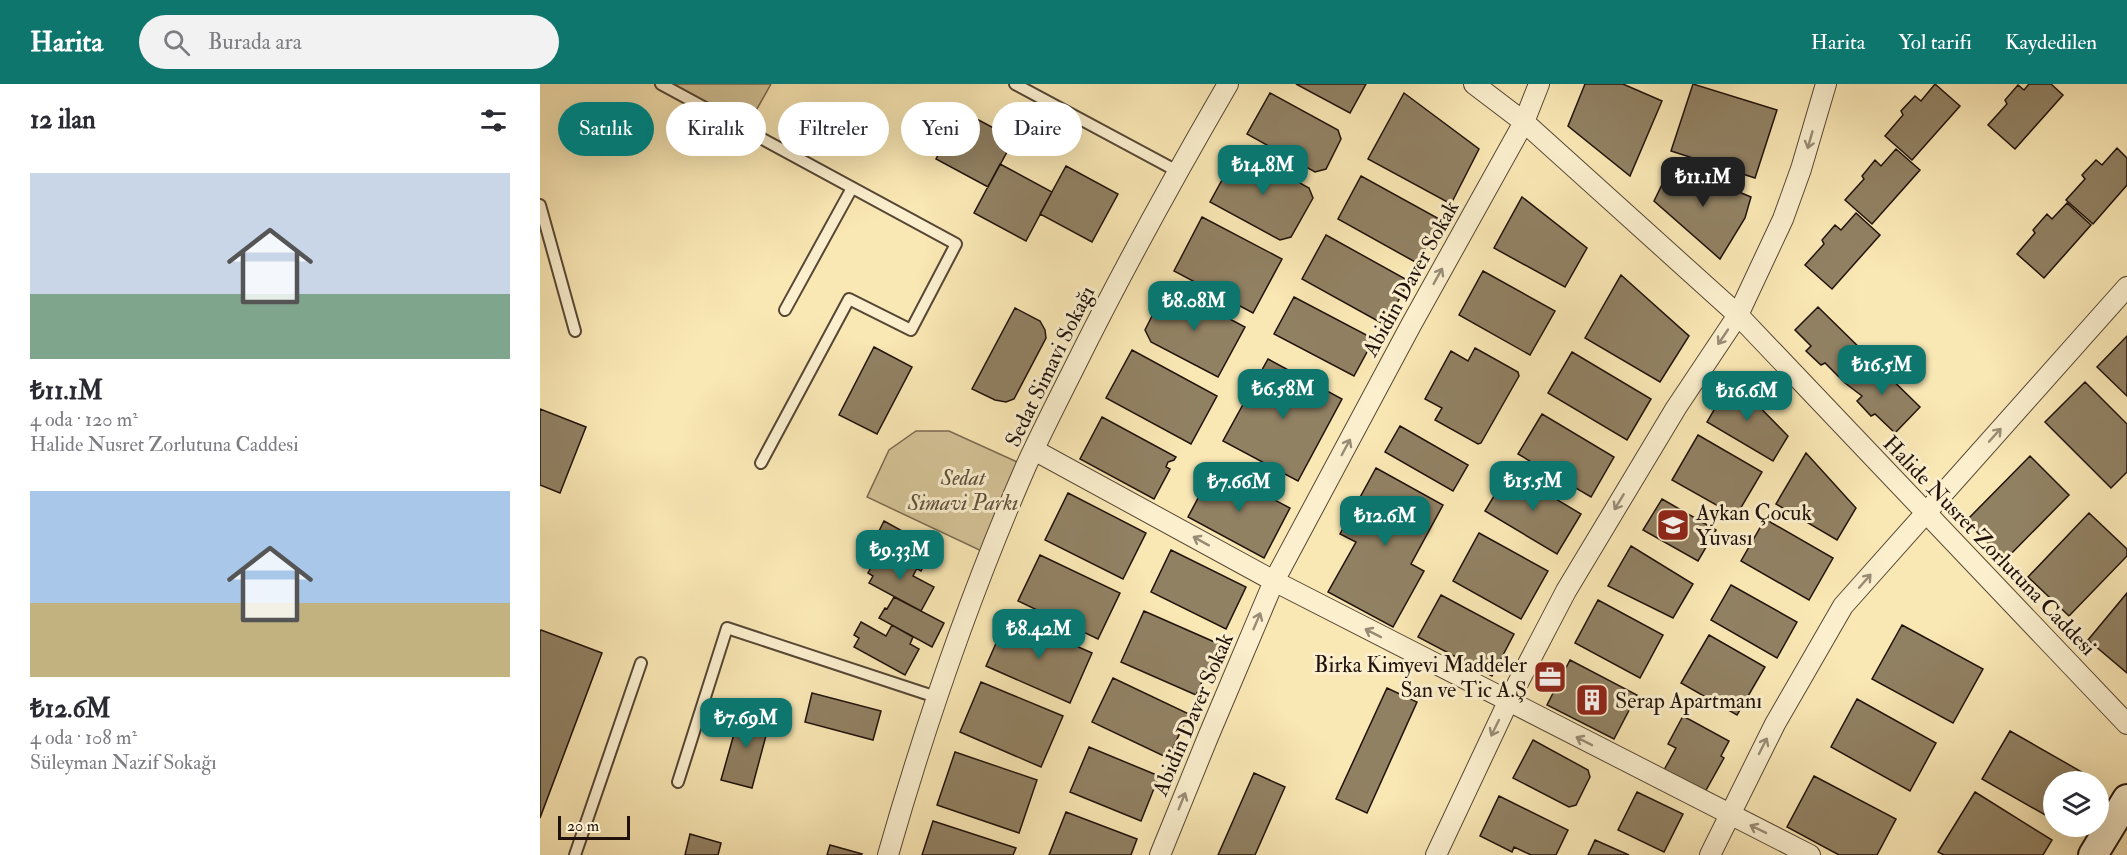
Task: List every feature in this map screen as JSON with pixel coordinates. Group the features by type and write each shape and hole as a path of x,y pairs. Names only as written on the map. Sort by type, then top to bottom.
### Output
{"main road":[{"path":"2093,855 2127,799"}],"street":[{"name":"Sedat Simavi Sokağı","path":"888,855 936,697 990,555 1034,450 1098,320 1177,171 1228,84"},
{"name":"Halide Nusret Zorlutuna Caddesi","path":"1474,84 1524,122 1738,315 2127,724"},
{"name":"Abidin Daver Sokak","path":"1160,855 1274,582 1411,325 1524,122 1539,84"},
{"path":"1436,855 1508,702 1566,591 1676,408 1738,315 1783,219 1801,170 1826,84"},
{"path":"1710,855 1728,814 1775,724 1842,606 2127,287"},
{"path":"1034,450 1274,582 1810,855"}],"lane":[{"path":"662,84 956,244 911,330 849,299 761,463"},
{"path":"1015,84 1177,171"},
{"path":"785,310 852,188"},
{"path":"540,205 575,331"},
{"path":"678,782 727,628 936,697"},
{"path":"576,855 641,663"}],"green space":[{"path":"661,84 771,84 761,102 694,102"},
{"name":"Sedat Simavi Parkı","path":"916,431 949,431 1026,466 990,555 867,497 889,450"}],"building":[{"path":"1296,84 1366,84 1350,113"},
{"path":"1585,84 1623,84 1662,101 1630,176 1568,126"},
{"path":"1693,84 1777,110 1755,178 1671,151"},
{"path":"1935,84 1960,106 1912,160 1885,136 1903,115 1901,111 1915,96 1921,101"},
{"path":"2029,84 2051,84 2063,95 2015,149 1988,125 2007,104 2005,100 2018,85 2024,90"},
{"path":"1270,93 1338,130 1341,139 1326,169 1315,172 1247,134"},
{"path":"1404,93 1479,149 1451,204 1368,159"},
{"path":"980,121 992,127 992,156 1005,156 988,187 936,159 938,156 980,156"},
{"path":"2117,148 2127,158 2127,185 2093,224 2066,200 2085,179 2082,175 2096,160 2102,165"},
{"path":"1239,149 1309,188 1313,198 1291,237 1280,240 1210,202"},
{"path":"1896,149 1920,170 1872,224 1845,200 1864,179 1862,176 1875,160 1881,166"},
{"path":"1000,164 1052,192 1026,241 974,213"},
{"path":"1672,164 1751,197 1745,218 1720,259 1654,201"},
{"path":"1066,166 1118,194 1092,242 1040,214"},
{"path":"1361,176 1441,220 1417,263 1338,219"},
{"path":"1522,197 1587,248 1565,287 1494,248"},
{"path":"2067,203 2091,225 2044,278 2017,254 2047,214 2052,219"},
{"path":"1856,213 1880,235 1832,289 1805,265 1824,244 1822,240 1835,225 1841,230"},
{"path":"1202,217 1282,259 1253,313 1174,271"},
{"path":"1326,235 1409,281 1385,325 1302,279"},
{"path":"1483,271 1555,311 1530,355 1459,315"},
{"path":"1621,275 1689,336 1660,382 1585,338"},
{"path":"1177,291 1245,327 1218,377 1151,342 1145,330 1162,296"},
{"path":"1294,297 1374,339 1354,376 1274,334"},
{"path":"1818,307 1869,357 1845,383 1825,363 1821,365 1806,351 1811,346 1795,330"},
{"path":"1015,308 1040,321 1046,338 1014,399 1006,402 995,400 972,389"},
{"path":"2127,336 2127,396 2097,367"},
{"path":"874,347 912,367 877,434 839,415"},
{"path":"1475,348 1518,372 1519,376 1481,443 1478,444 1435,420 1442,408 1425,399 1451,351 1468,361"},
{"path":"1132,350 1217,396 1191,444 1106,398"},
{"path":"1572,352 1651,399 1627,440 1548,393"},
{"path":"1869,357 1920,407 1895,433 1875,414 1871,416 1857,401 1862,396 1845,383"},
{"path":"1268,359 1342,399 1298,481 1223,441"},
{"path":"1732,379 1788,436 1773,461 1707,422"},
{"path":"2085,382 2127,424 2127,472 2111,488 2045,422"},
{"path":"540,409 586,427 560,493 540,485"},
{"path":"1542,414 1614,457 1591,497 1518,454"},
{"path":"1102,417 1176,457 1168,462 1166,467 1170,469 1154,499 1080,459"},
{"path":"1400,426 1468,465 1453,491 1385,452"},
{"path":"1698,435 1762,472 1736,516 1672,480"},
{"path":"1806,453 1856,508 1837,540 1776,504"},
{"path":"2030,456 2069,495 2005,560 1966,521"},
{"path":"1214,468 1290,508 1264,558 1188,517"},
{"path":"1376,468 1443,505 1411,564 1424,571 1393,627 1328,592 1356,542 1340,534"},
{"path":"1509,471 1581,514 1557,554 1485,511"},
{"path":"1068,493 1146,533 1123,579 1045,540"},
{"path":"1662,499 1716,530 1698,561 1643,530"},
{"path":"2089,513 2127,549 2127,556 2069,616 2028,577"},
{"path":"1765,519 1833,558 1809,600 1741,561"},
{"path":"884,521 933,548 921,571 868,542 874,531 878,533"},
{"path":"1479,533 1548,571 1521,619 1453,581"},
{"path":"1631,546 1693,584 1673,618 1608,586"},
{"path":"1171,550 1246,587 1226,629 1151,592"},
{"path":"888,553 917,568 913,576 934,587 921,611 869,583 873,576 868,573 875,560 882,564"},
{"path":"1040,555 1120,593 1098,639 1018,601"},
{"path":"1731,585 1797,622 1777,658 1711,620"},
{"path":"2127,593 2127,673 2088,640"},
{"path":"1441,595 1514,634 1492,676 1418,637"},
{"path":"894,597 944,623 932,647 879,618"},
{"path":"1598,600 1663,635 1640,678 1575,643"},
{"path":"1144,611 1219,644 1196,695 1121,662"},
{"path":"1008,616 1092,653 1070,703 986,666"},
{"path":"861,622 886,636 892,625 913,637 910,644 919,649 905,675 854,647 859,638 854,635"},
{"path":"1902,625 1983,669 1953,723 1872,679"},
{"path":"541,630 602,653 540,818 540,632"},
{"path":"1709,635 1765,667 1737,715 1681,683"},
{"name":"Serap Apartmanı","path":"1570,660 1637,695 1614,739 1547,705"},
{"path":"1113,678 1189,714 1168,758 1092,722"},
{"path":"981,682 1063,716 1041,767 960,732"},
{"path":"1387,688 1417,702 1367,813 1336,799"},
{"path":"812,693 881,711 873,740 805,722"},
{"path":"1857,699 1936,743 1910,791 1831,747"},
{"path":"741,709 771,717 752,788 721,780"},
{"path":"1683,716 1729,741 1721,756 1724,758 1705,792 1664,770 1676,748 1668,744"},
{"path":"2010,731 2080,771 2043,771 2043,814 1982,779"},
{"path":"1533,740 1588,770 1590,777 1576,805 1569,807 1513,778"},
{"path":"1089,747 1159,776 1141,821 1070,792"},
{"path":"955,752 1037,780 1019,833 937,805"},
{"path":"1254,773 1285,787 1255,855 1218,855"},
{"path":"1814,776 1896,819 1877,855 1839,855 1787,827"},
{"path":"1637,792 1683,814 1664,852 1618,830"},
{"path":"1975,792 2043,834 2043,837 2052,840 2043,855 1944,855 1938,852"},
{"path":"1499,796 1568,830 1556,855 1531,855 1514,847 1512,852 1480,836"},
{"path":"1066,812 1137,839 1131,855 1049,855"},
{"path":"933,821 1016,848 1013,855 922,855"},
{"path":"690,834 721,843 718,855 685,855"},
{"path":"1595,840 1629,855 1588,855"},
{"path":"830,845 862,854 827,855"}],"place":[{"name":"Aykan Çocuk Yuvası","path":"1673,525"},
{"name":"Birka Kimyevi Maddeler San ve Tic A.Ş","path":"1550,677"},
{"name":"Serap Apartmanı","path":"1592,700"}]}
